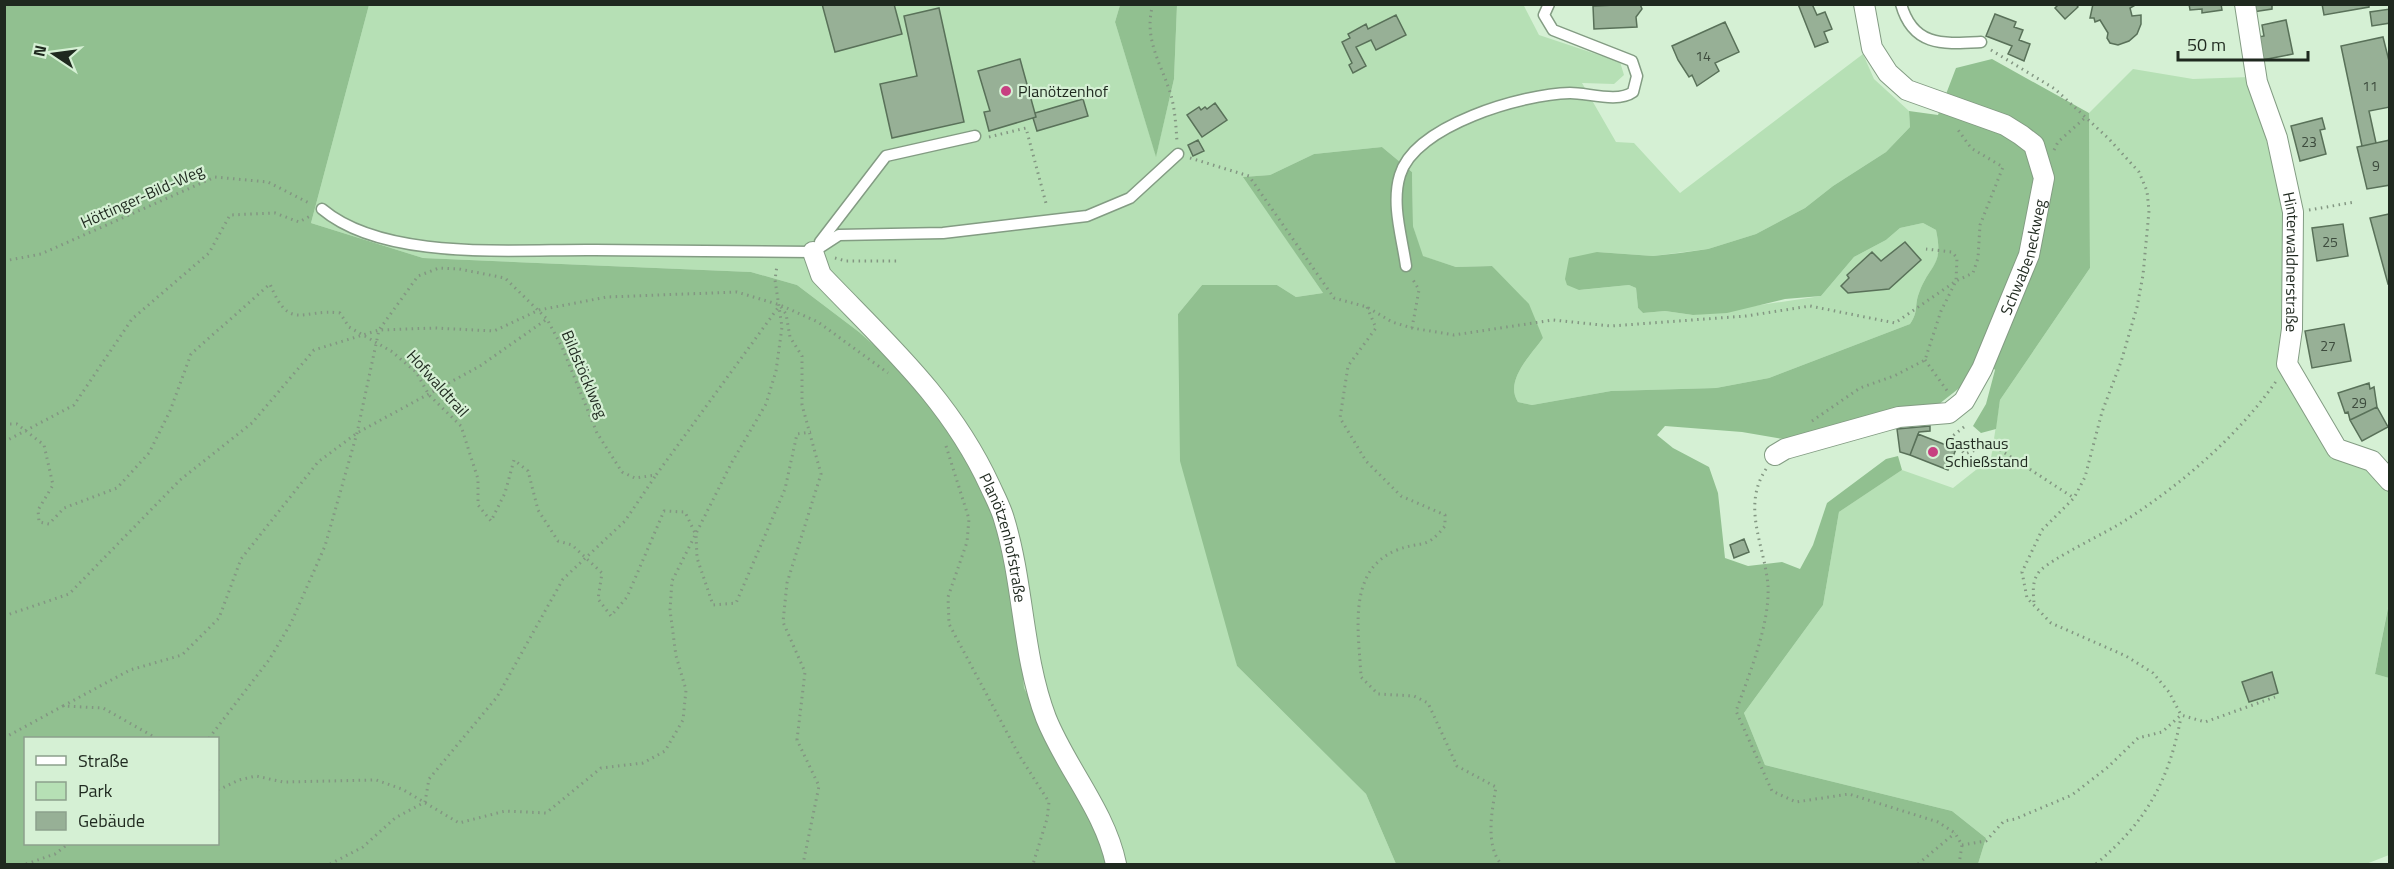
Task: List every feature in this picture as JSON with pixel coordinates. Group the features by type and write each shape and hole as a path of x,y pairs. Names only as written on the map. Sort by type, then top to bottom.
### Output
{"street":[{"name":"Schwabeneckweg","path":"1864,4 1872,48 1888,73 1907,90 2005,125 2021,135 2034,145 2044,178 2030,255 1982,369 1964,401 1958,406"},
{"name":"Hinterwaldnerstraße","path":"2245,4 2257,82 2277,138 2293,212 2292,329 2288,364"},
{"name":"Planötzenhofstraße","path":"813,252 821,275 931,389 980,466 1004,517 1018,574 1036,687 1047,719 1111,841 1116,864"},
{"path":"2288,364 2337,449 2372,461 2390,481"},
{"path":"1775,455 1785,449 1899,417 1949,413 1958,406"}],"lane":[{"path":"1406,266 1396,202 1398,183 1406,161 1422,145 1478,114 1512,103 1566,93 1624,96 1629,95 1635,88 1637,70 1632,61 1553,30 1544,15 1549,4"},
{"path":"1900,4 1905,19 1917,34 1944,44 1981,42"},
{"path":"813,252 886,156 975,136"},
{"path":"322,209 336,221 358,231 432,248 813,252 839,235 943,233 1088,216 1130,198 1178,154"}],"path":[{"path":"1153,4 1149,34 1153,54 1174,106 1178,154 1249,176 1334,298 1367,307 1392,322 1454,335 1553,320 1611,326 1746,316 1810,306 1895,323 1956,281 1973,273 1978,258 1980,225 2003,172 2003,167 1971,148 1956,127 1965,123 1966,112"},
{"path":"1981,42 2002,59 2055,89 2109,139 2139,172 2147,191 2149,211 2143,274 2137,307 2121,362 2102,412 2085,477 2074,498 2042,530 2022,572 2027,598 2034,602 2051,623 2126,656 2153,673 2169,692 2181,715 2175,751 2159,787 2125,840 2096,864"},
{"path":"2021,135 2036,138 2054,150 2058,142 2086,117"},
{"path":"975,136 991,138 1026,128 1043,192"},
{"name":"Höttinger-Bild-Weg","path":"4,261 42,254 215,177 268,182 322,209"},
{"path":"2293,212 2355,202"},
{"path":"4,442 74,405 132,319 209,253 230,215 275,213 299,222 322,209"},
{"path":"1808,423 1860,388 1894,376 1925,360 1941,311 1956,281 1958,258 1952,252 1926,249"},
{"path":"219,790 256,776 283,782 376,780 402,789 459,823 505,811 546,813 601,768 643,764 665,751 683,720 686,690 676,656 670,610 672,581 732,462 766,404 776,371 782,327 775,280 779,252"},
{"path":"813,252 846,261 899,261"},
{"path":"485,274 487,264"},
{"path":"1406,266 1419,290 1412,328"},
{"name":"Bildstöcklweg","path":"210,737 269,660 291,623 325,546 357,433 379,330 418,276 439,268 505,278 547,319 562,346 597,433 622,472 635,478 656,475"},
{"name":"Hofwaldtrail","path":"4,424 17,424 44,445 53,485 38,510 39,522 49,524 64,508 117,488 149,453 170,411 191,354 270,284 279,305 289,314 308,316 328,311 340,313 349,327 391,351 416,372 429,395 461,426 478,480 478,505 491,520 505,493 514,460 528,471 538,510 558,541 572,545 602,573 598,599 610,616 627,597 664,511 685,512 696,535 697,558 713,605 736,603 785,489 797,434 811,432"},
{"path":"4,616 69,594 180,480 252,423 314,351 364,337 379,330 435,328 494,332 539,310 607,297 736,292 780,305 818,322 896,381"},
{"path":"780,305 786,314 790,337 802,356 802,405 821,474 787,583 783,622 805,672 797,740 819,786 803,864"},
{"path":"425,802 429,779 497,697 563,579 625,521 780,305"},
{"path":"1367,307 1376,328 1348,366 1340,418 1366,461 1401,496 1445,515 1445,526 1432,542 1397,550 1374,564 1358,600 1361,677 1378,694 1414,696 1428,703 1443,740 1457,766 1496,787 1490,821 1495,856 1501,864"},
{"path":"4,738 130,670 182,655 219,618 241,559 318,462 357,433 480,366 547,319"},
{"path":"1925,360 1958,406"},
{"path":"2034,602 2032,588 2040,571 2127,519 2210,457 2255,412 2288,364"},
{"path":"1971,421 1950,438 1965,454 1991,444 2074,498"},
{"path":"945,444 969,519 967,542 948,597 949,624 1019,755 1049,802 1047,819 1033,864"},
{"path":"1775,455 1761,477 1754,505 1755,529 1768,587 1760,647 1736,711 1772,791 1796,802 1849,794 1938,822 1955,834 1962,845 1959,864"},
{"path":"2181,715 2205,722 2275,697"},
{"path":"63,706 103,708 154,737"},
{"path":"1962,845 1986,841 2004,821 2015,819 2072,795 2138,738 2162,732 2181,715"},
{"path":"330,864 363,847 395,818 425,802"},
{"path":"1918,864 1955,834"},
{"path":"26,864 55,854 66,845"}],"green space":[{"path":"5,4 369,5 311,223 423,258 751,272 797,285 859,332 926,391 988,495 1009,569 1021,644 1024,688 1106,845 1110,864 5,864"},
{"path":"1523,4 1539,35 1620,62 1624,75 1614,84 1582,83 1616,142 1634,143 1680,193 1863,54 1874,79 1909,111 1910,127 1886,152 1833,186 1805,208 1756,234 1708,249 1653,256 1597,252 1580,290 1629,285 1636,288 1638,308 1643,313 1665,311 1693,315 1821,296 1854,257 1886,240 1900,228 1923,223 1936,230 1937,259 1923,283 1915,316 1910,324 1769,378 1716,388 1611,391 1532,405 1518,402 1514,386 1521,368 1543,338 1492,266 1456,267 1422,256 1413,226 1412,172 1382,147 1314,154 1270,175 1244,177 1323,293 1296,297 1277,285 1202,285 1178,314 1237,666 1366,794 1396,864 1110,864 1056,748 1024,688 1021,644 926,391 859,332 797,285 751,272 423,258 311,223 369,5 1120,5 1115,22 1156,156 1174,79 1177,5"},
{"path":"1120,5 1177,5 1174,79 1156,157 1115,22"},
{"path":"1992,59 2089,113 2090,268 2000,400 1996,429 1981,433 1973,426 1986,404 1995,370 1982,352 1967,382 1934,408 1866,416 1834,430 1789,440 1742,432 1665,426 1657,435 1673,448 1709,467 1718,493 1725,558 1748,566 1782,562 1800,569 1813,545 1827,503 1886,459 1898,456 1902,470 1839,512 1823,605 1744,713 1765,765 1952,811 1986,838 1978,864 1396,864 1366,794 1237,666 1180,461 1178,314 1202,285 1277,285 1296,297 1323,293 1243,177 1270,175 1314,154 1382,147 1412,172 1413,226 1423,256 1456,267 1492,266 1529,304 1543,338 1526,360 1517,377 1514,386 1518,402 1532,405 1611,391 1716,388 1769,378 1910,324 1923,283 1937,258 1936,230 1923,223 1900,228 1886,240 1854,257 1821,296 1785,299 1727,313 1693,315 1665,311 1643,313 1638,308 1636,288 1629,285 1579,290 1567,285 1565,279 1569,258 1597,252 1653,256 1680,253 1708,249 1756,234 1805,208 1833,186 1886,152 1910,127 1909,111 1938,115 1956,68"},
{"path":"2133,69 2193,79 2250,77 2288,224 2289,374 2335,456 2365,465 2389,489 2389,602 2375,674 2389,678 2389,855 2366,864 1978,864 1986,838 1952,811 1765,765 1744,713 1823,605 1839,512 1902,470 1953,488 1991,458 2000,400 2090,268 2089,113"},
{"path":"2389,603 2389,678 2375,674"}],"building":[{"path":"822,4 894,4 902,34 835,52"},
{"path":"1640,4 1642,9 1636,17 1637,27 1594,29 1593,6"},
{"path":"1798,4 1812,4 1817,15 1825,12 1832,29 1824,32 1828,42 1815,47"},
{"path":"2059,4 2076,4 2078,7 2065,19 2055,8"},
{"path":"2093,4 2137,4 2130,8 2132,16 2141,15 2141,24 2137,34 2129,41 2118,45 2110,43 2107,38 2108,33 2100,20 2095,22 2094,18 2090,18"},
{"path":"2189,4 2221,4 2222,10 2202,13 2202,9 2190,10"},
{"path":"2252,4 2272,4 2272,9 2253,12"},
{"path":"2322,4 2369,4 2369,7 2324,15"},
{"path":"939,8 964,122 892,138 880,84 917,76 904,16"},
{"path":"2390,9 2390,23 2372,26 2370,12"},
{"path":"1995,14 2016,22 2014,27 2023,30 2019,40 2030,44 2024,61 2008,54 2012,46 1986,36"},
{"path":"1396,15 1406,35 1376,50 1371,40 1356,47 1366,66 1353,73 1349,65 1352,63 1342,42 1350,38 1348,34 1366,24 1368,29"},
{"path":"2286,20 2293,54 2257,61 2253,38 2264,36 2262,25"},
{"path":"1725,22 1739,52 1715,63 1719,71 1697,86 1692,75 1689,77 1678,60 1672,46"},
{"path":"2383,37 2390,65 2390,107 2369,111 2376,143 2362,146 2341,46"},
{"name":"Planötzenhof","path":"1020,59 1036,117 989,131 984,112 990,111 978,71"},
{"path":"1083,99 1088,116 1037,131 1033,118 1036,117 1035,113"},
{"path":"1215,103 1227,120 1202,137 1187,115 1199,107 1201,110 1205,107 1207,109"},
{"path":"2322,118 2325,129 2320,130 2326,154 2300,161 2291,126"},
{"path":"1198,140 1204,151 1193,156 1188,145"},
{"path":"2390,140 2390,185 2367,189 2357,147"},
{"path":"2389,214 2390,283 2388,284 2370,218"},
{"path":"2343,224 2348,256 2317,261 2312,228"},
{"path":"1905,242 1921,260 1889,289 1848,293 1841,286 1849,278 1847,275 1872,252 1881,261"},
{"path":"2344,324 2351,361 2312,368 2305,331"},
{"path":"2369,383 2370,389 2374,387 2377,407 2350,420 2338,393"},
{"path":"2377,407 2388,427 2362,441 2350,420"},
{"path":"1930,426 1930,431 1919,432 1910,455 1900,452 1897,429"},
{"name":"Gasthaus Schießstand","path":"1918,434 1956,449 1948,470 1910,455"},
{"path":"1744,539 1749,552 1734,558 1730,545"},
{"path":"2272,672 2278,693 2249,702 2242,682"}],"place":[{"name":"Planötzenhof","path":"1006,91"},
{"name":"Gasthaus Schießstand","path":"1933,452"}]}
